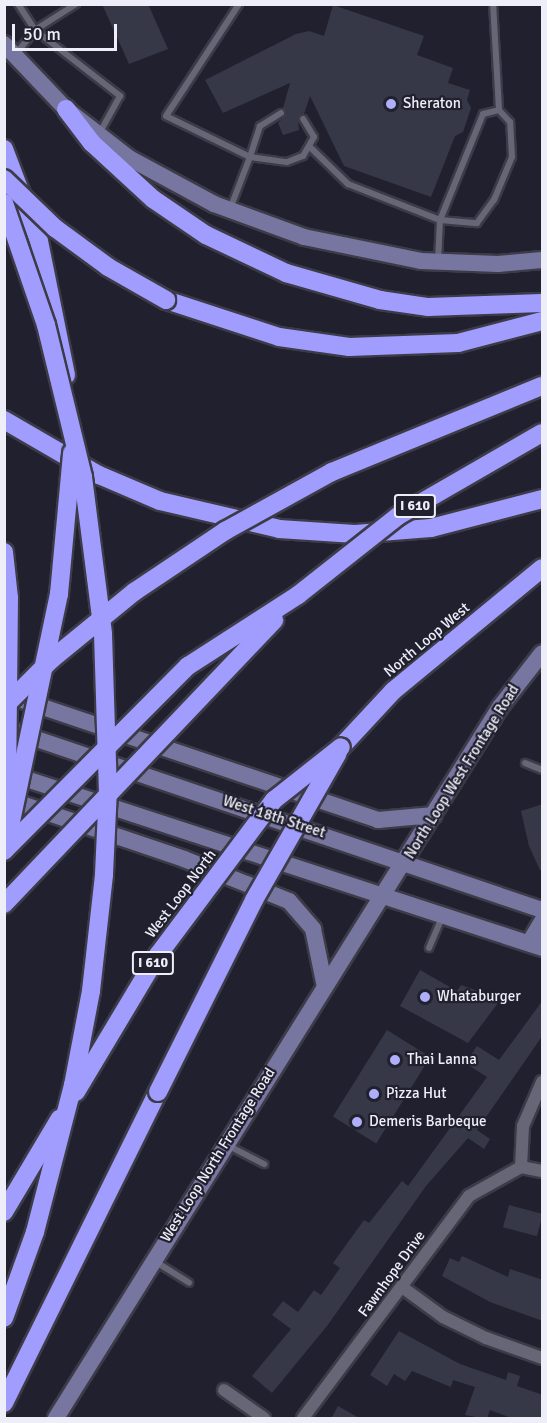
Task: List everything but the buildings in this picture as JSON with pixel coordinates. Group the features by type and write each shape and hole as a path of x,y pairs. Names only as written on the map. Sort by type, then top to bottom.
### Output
{"highway":[{"path":"66,110 99,150 153,200 206,235 256,261 317,284 381,300 475,308 543,303"},
{"path":"4,149 39,241 66,375 72,448 60,584 5,850"},
{"path":"4,179 55,228 108,267 166,300 229,324 349,347 400,347 458,343 543,321"},
{"path":"4,203 46,325 83,477 103,634 108,789 92,980 73,1085 35,1232 4,1318"},
{"path":"4,707 52,659 134,592 225,531 332,472 543,386"},
{"path":"4,420 99,476 160,501 279,529 355,534 431,528 543,499"},
{"name":"I 610","path":"4,904 147,750 298,596 398,516 543,433"},
{"path":"4,552 10,701 5,850"},
{"name":"North Loop West","path":"341,747 393,691 543,568"},
{"path":"5,850 188,666 298,596"},
{"path":"4,1403 254,900 341,747"},
{"name":"West Loop North","path":"4,1212 158,955 274,800 341,747"}],"main road":[{"path":"10,49 66,110 129,158 230,210 343,247 438,262 543,260"},
{"name":"North Loop West Frontage Road","path":"387,894 500,707 543,653"},
{"path":"4,694 378,820 434,815"},
{"name":"West 18th Street","path":"4,728 405,861 543,910"},
{"path":"4,772 387,894 536,945 543,921"},
{"path":"4,798 184,859 289,901 314,929 325,987"},
{"name":"West Loop North Frontage Road","path":"56,1419 224,1143 387,894"}],"street":[{"path":"543,1082 523,1126 521,1167 543,1171"},
{"name":"Fawnhope Drive","path":"303,1419 469,1196 521,1167"},
{"path":"402,1287 444,1317 486,1338 543,1358"},
{"path":"224,1390 264,1419"}],"lane":[{"path":"18,4 34,30 120,96 99,135"},
{"path":"10,49 34,30 76,4"},
{"path":"239,4 166,116 250,157 286,162 311,148"},
{"path":"311,148 348,184 440,220 477,222 494,200 512,157 510,122 499,110 493,4"},
{"path":"438,262 440,220 483,114 499,110"},
{"path":"230,210 260,126 281,113"},
{"path":"303,119 313,130 311,148"},
{"path":"525,763 543,770"},
{"path":"429,948 444,914"},
{"path":"224,1143 264,1164"},
{"path":"153,1260 189,1284"}],"place":[{"name":"Sheraton","path":"391,104"},
{"name":"Whataburger","path":"425,997"},
{"name":"Thai Lanna","path":"395,1060"},
{"name":"Pizza Hut","path":"374,1094"},
{"name":"Demeris Barbeque","path":"357,1122"}]}
